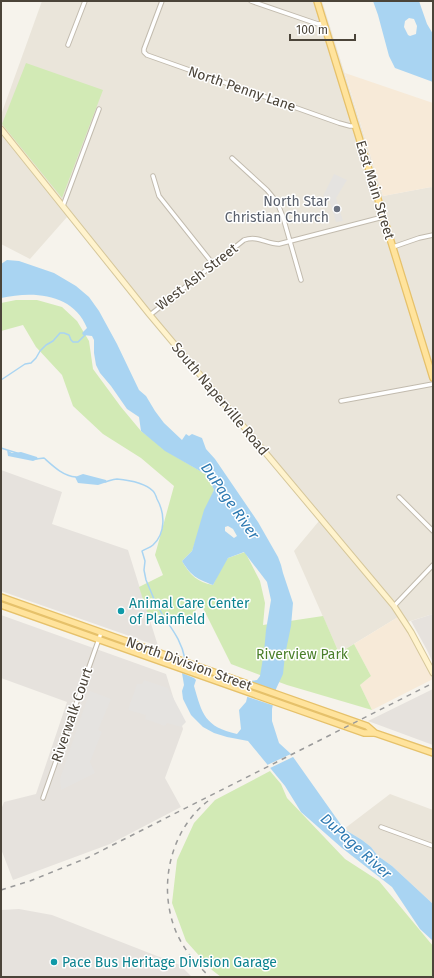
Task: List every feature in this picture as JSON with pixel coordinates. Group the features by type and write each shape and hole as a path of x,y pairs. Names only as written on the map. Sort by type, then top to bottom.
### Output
{"main road":[{"name":"East Main Street","path":"317,1 383,217 432,369 433,378"},
{"name":"South Naperville Road","path":"1,129 150,315 394,606 411,632 433,673"},
{"name":"North Division Street","path":"1,597 367,726 375,733"},
{"name":"North Division Street","path":"1,605 364,733 375,733 433,753"}],"street":[{"path":"68,45 85,1"},
{"name":"North Penny Lane","path":"162,1 144,49 145,54 350,126 355,126"},
{"path":"251,1 318,24 324,23"},
{"path":"63,206 99,109"},
{"path":"232,158 267,190 277,202 283,217 301,280"},
{"path":"153,176 159,196 214,264"},
{"name":"West Ash Street","path":"150,315 233,248 248,238 260,238 275,244 290,242 383,217"},
{"path":"393,247 425,236 433,235"},
{"path":"341,401 433,384"},
{"path":"399,497 433,531"},
{"path":"394,606 433,566"},
{"name":"Riverwalk Court","path":"43,798 101,633"},
{"path":"381,826 433,846"}],"shaded area":[{"path":"42,1 322,1 383,196 431,187 433,188 433,614 404,623 398,617 339,653 294,551 319,521 67,217 30,259 1,244 1,115"},
{"path":"345,73 433,103 433,188 431,187 383,196"},
{"path":"334,174 347,180 336,198 343,221 336,222 329,199 323,196"},
{"path":"1,470 62,492 52,524 128,550 158,646 1,591"},
{"path":"433,614 433,663 411,621"},
{"path":"1,615 166,674 183,729 165,778 181,807 110,844 13,880 1,849 1,810 4,802 36,794 67,702 1,678"},
{"path":"398,617 404,623 429,667 433,679 372,710 360,685 371,676 354,644"},
{"path":"144,680 168,688 186,722 181,727 167,723 165,726 145,719 146,715 128,710 137,684 142,684"},
{"path":"433,689 433,745 368,721"},
{"path":"90,691 111,699 98,730 102,732 90,762 95,773 61,790 60,779"},
{"path":"390,794 433,810 433,904 392,866 378,856 371,847 344,829"},
{"name":"Pace Bus Heritage Division Garage","path":"19,909 52,915 180,965 192,977 1,977 1,910"}],"green space":[{"path":"26,63 103,90 62,198 2,124"},
{"name":"Riverview Park","path":"16,300 37,300 62,307 77,321 89,341 93,369 141,431 173,455 207,475 214,490 192,551 182,561 191,574 198,580 213,585 223,564 228,558 245,552 260,581 265,603 263,625 323,616 339,653 354,644 371,676 360,685 372,710 287,685 231,664 200,602 188,625 149,618 139,587 163,575 155,555 174,486 141,458 103,434 73,406 62,375 36,347 23,325 1,331 1,303"},
{"path":"280,699 365,729 365,730 280,701"},
{"path":"270,771 281,784 287,798 345,859 379,881 433,946 433,977 221,977 212,970 186,941 172,903 177,860 194,823 215,800"}],"water":[{"path":"373,1 419,1 427,24 433,34 433,82 395,68 389,56","holes":["409,18 414,19 417,26 416,34 410,36 404,27 405,21"]},
{"name":"DuPage River","path":"7,260 19,261 54,273 76,286 89,297 99,311 117,344 139,390 146,396 164,423 182,440 186,434 189,436 192,434 202,438 206,449 215,459 258,522 278,557 293,603 291,626 283,674 276,689 272,709 272,721 279,743 291,754 344,829 371,847 378,856 392,866 433,904 433,941 420,929 392,887 342,848 301,812 285,786 248,741 214,733 203,727 191,715 183,699 182,691 184,685 182,673 196,680 194,686 200,704 206,718 211,723 226,731 237,734 241,729 239,710 246,702 251,681 257,680 260,676 271,600 267,582 244,552 228,558 213,585 199,579 188,570 182,561 192,551 204,510 214,490 207,475 165,451 141,431 139,417 127,409 100,373 96,365 94,340 92,336 83,335 82,333 87,328 81,316 72,308 62,301 39,295 1,298 1,264","holes":["228,526 233,529 237,536 234,538 225,531 225,527"]},
{"path":"7,450 12,453 21,452 37,457 38,459 33,461 8,456"},
{"path":"83,474 106,480 107,482 98,485 78,483 75,477"}],"pier":[{"path":"262,649 287,651 287,654 262,652"},
{"path":"249,681 278,691 275,706 245,696"},
{"path":"293,753 295,756 268,769 265,766"}],"waterway":[{"path":"1,380 25,364 31,363 40,351 53,341 60,333 69,335 73,342 78,342 86,334"},
{"path":"1,448 17,453"},
{"path":"36,459 44,458 63,473 76,477"},
{"path":"105,482 117,479 141,484 153,491 160,505 163,517 160,535 153,545 142,551 145,561 144,570 146,580 154,599"},
{"path":"156,603 180,643 185,659"}],"railway":[{"path":"1,890 30,881 87,858 433,683"},
{"path":"208,801 195,813 184,828 176,844 170,862 168,898 171,917 180,940 200,968 210,977"}],"place":[{"name":"North Star Christian Church","path":"337,209"},
{"name":"Animal Care Center of Plainfield","path":"121,611"},
{"name":"Pace Bus Heritage Division Garage","path":"54,962"}]}
